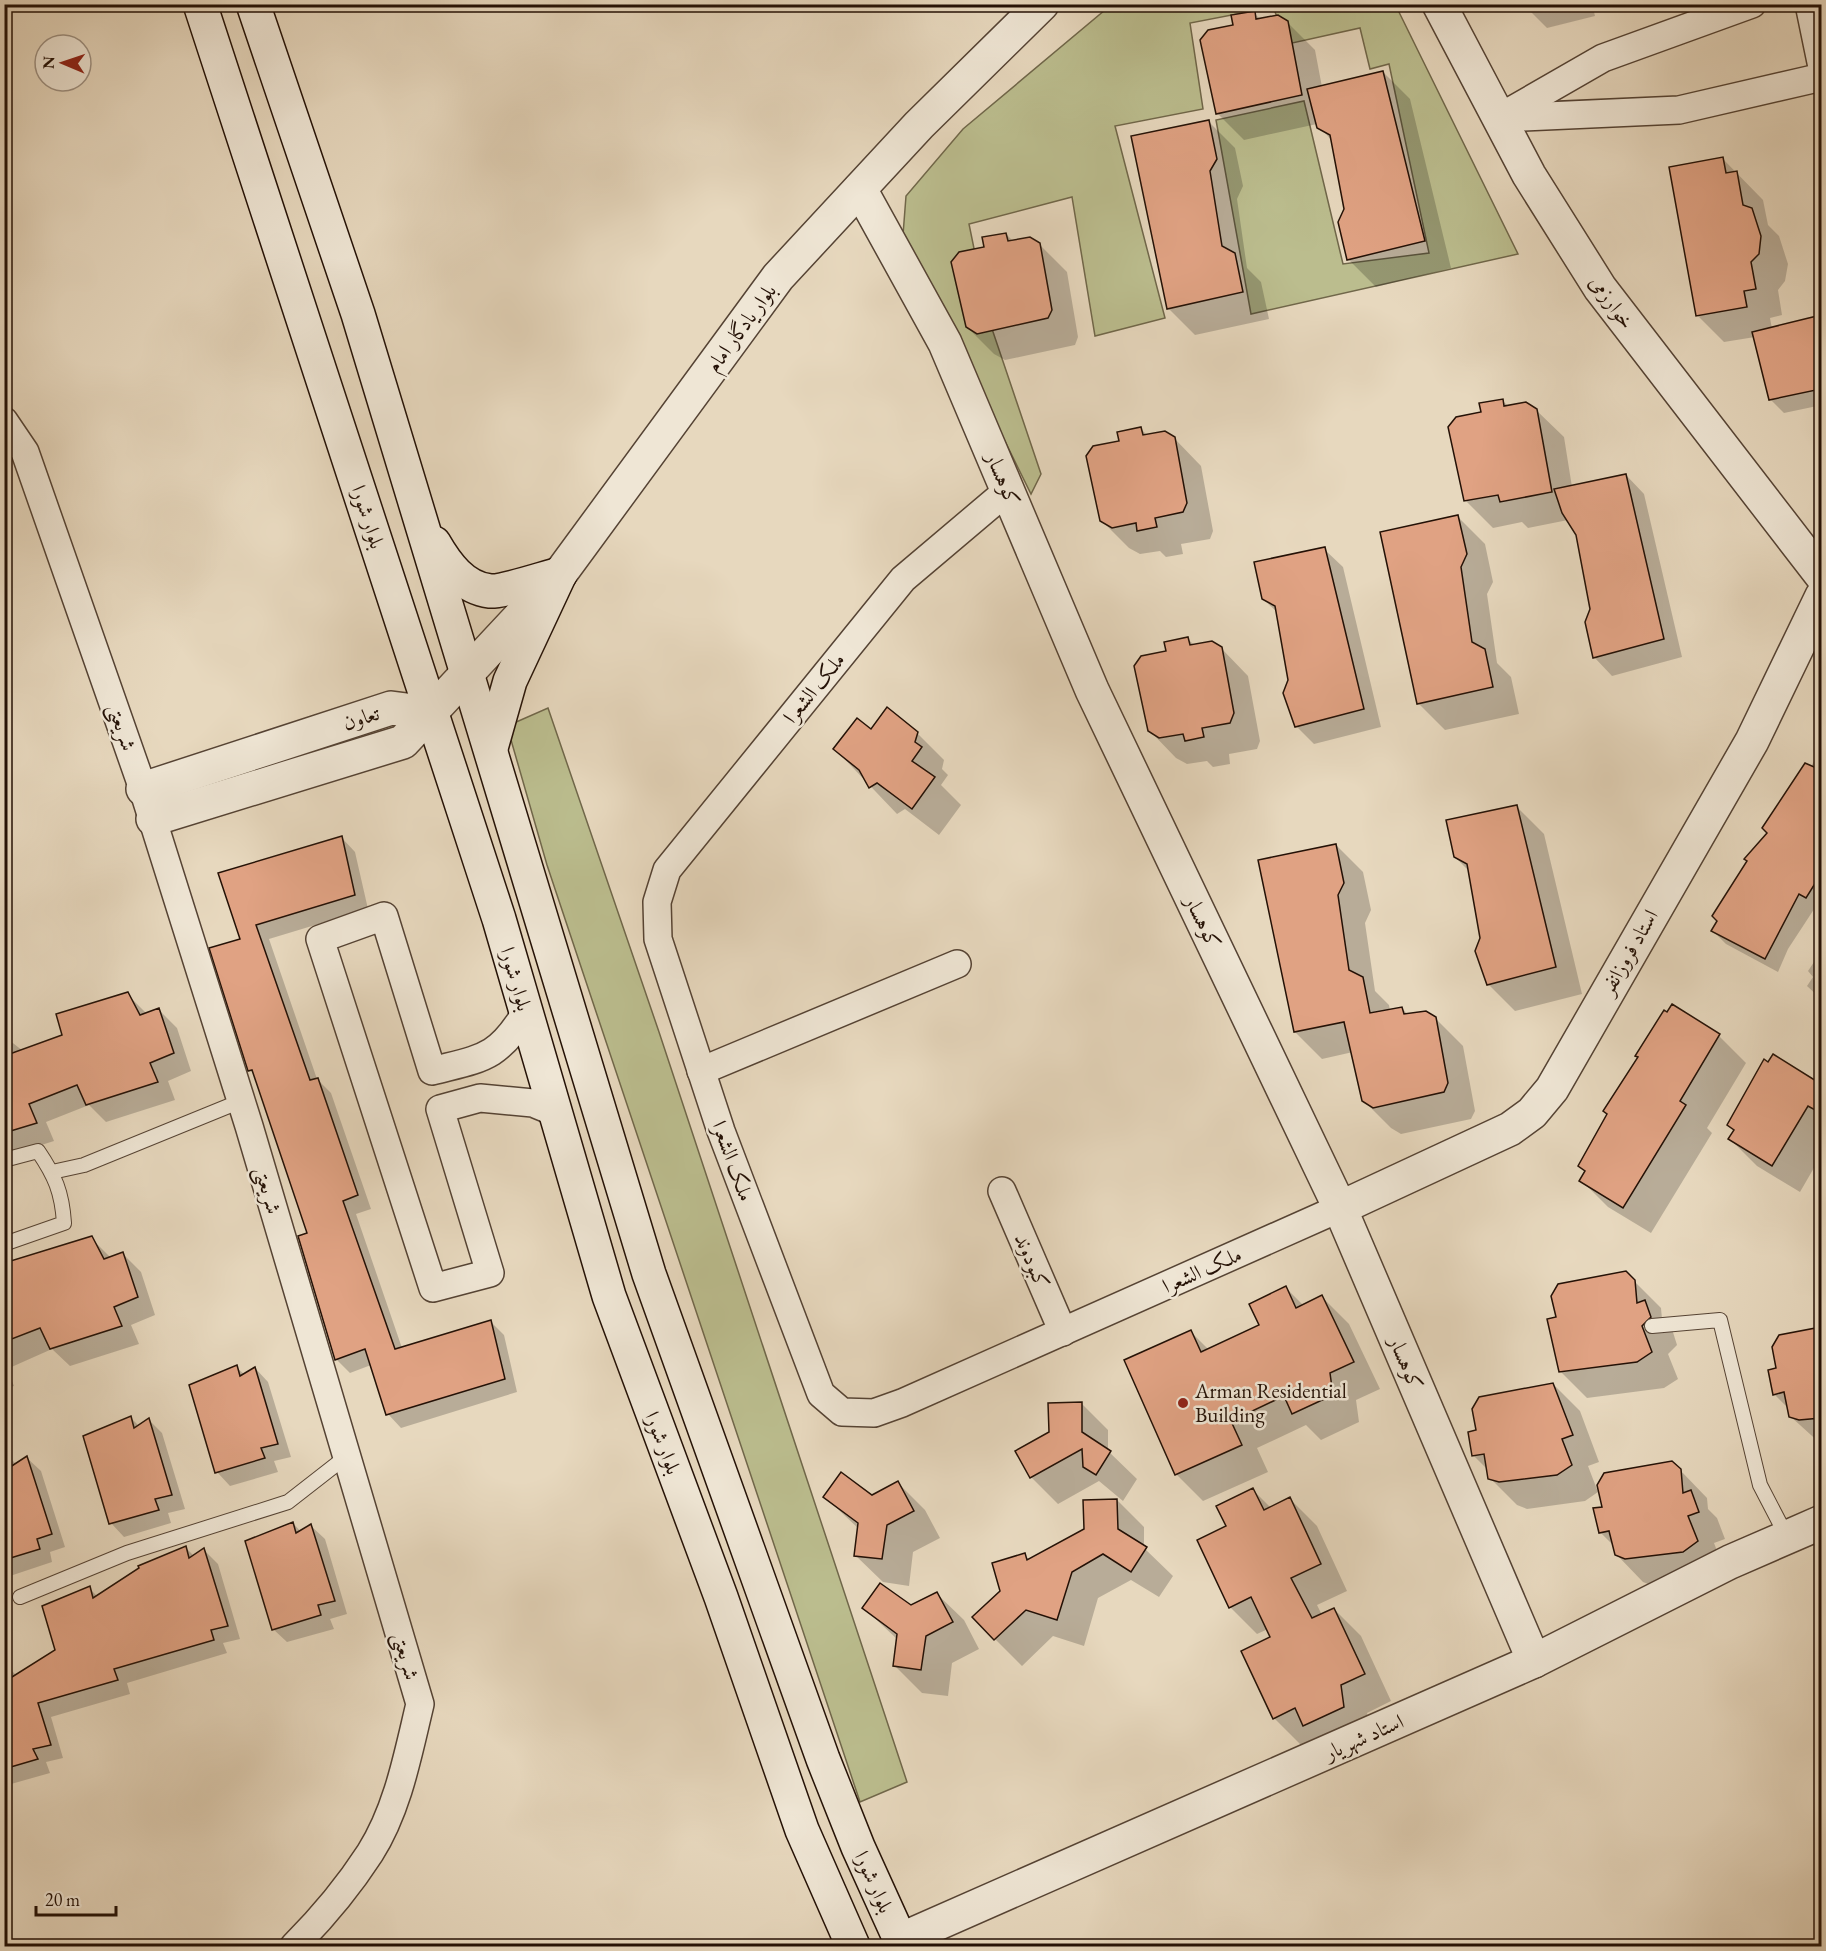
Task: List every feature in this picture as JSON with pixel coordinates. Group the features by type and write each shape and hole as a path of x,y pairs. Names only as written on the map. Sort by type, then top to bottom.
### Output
{"street":[{"name":"بلوار شورا","path":"200,4 499,919 609,1296 721,1597 802,1830 854,1947"},
{"name":"بلوار شورا","path":"253,4 358,314 649,1274 823,1759 858,1847 902,1943"},
{"name":"بلوار یادگار امام","path":"430,713 560,574 778,278 919,125 1042,4"},
{"name":"خوارزمی","path":"1439,4 1529,175 1600,288 1821,576"},
{"path":"1499,118 1603,58 1752,4"},
{"path":"1809,4 1821,67"},
{"path":"1499,118 1679,110 1821,77"},
{"name":"کوهسار","path":"860,189 945,343 1092,690 1340,1208 1534,1661"},
{"name":"شریعتی","path":"4,421 25,452 148,804 241,1101 420,1704 399,1789 371,1852 326,1913 294,1947"},
{"name":"ملک الشعرا","path":"1007,491 903,579 667,870 657,902 658,939 701,1071 821,1394 842,1412 874,1413 902,1403 1340,1208"},
{"path":"422,524 450,569 474,585 491,591 560,574"},
{"path":"491,748 510,681 560,574"},
{"name":"استاد فروزانفر","path":"1340,1208 1510,1129 1532,1113 1552,1089 1752,741 1821,596"},
{"name":"تعاون","path":"148,804 391,708 430,713"},
{"path":"384,916 432,1071 440,1109 490,1273 433,1288 320,939 384,916"},
{"path":"701,1071 957,964"},
{"path":"432,1071 484,1057 510,1038 526,1012"},
{"path":"440,1109 480,1098 533,1103 555,1112"},
{"name":"کبودوند","path":"1002,1191 1063,1332"},
{"name":"استاد شهریار","path":"902,1943 1534,1661 1730,1562 1821,1522"}],"lane":[{"path":"52,1172 84,1165 241,1101"},
{"path":"4,1160 38,1151 52,1172 63,1198 64,1223 4,1244"},
{"path":"1652,1326 1720,1320 1760,1485 1787,1537"},
{"path":"20,1597 127,1553 288,1503 347,1456"}],"green space":[{"path":"1395,4 1518,254 1251,314 1216,120 1304,101 1343,264 1429,253 1389,64 1370,69 1360,28 1288,44 1273,7 1190,23 1203,109 1115,126 1165,318 1095,336 1072,197 969,224 988,317 1041,474 1031,494 903,235 906,196 963,129 1111,5"},
{"path":"548,708 659,1032 907,1782 860,1802 547,865 507,726"}],"building":[{"path":"1255,11 1256,19 1278,15 1288,21 1302,95 1216,114 1200,40 1208,30 1233,25 1231,15"},
{"path":"1383,71 1425,241 1347,260 1338,222 1344,209 1330,135 1317,128 1307,89"},
{"path":"1209,120 1217,159 1210,171 1222,246 1235,253 1243,292 1167,309 1131,136"},
{"path":"1723,157 1726,173 1737,171 1743,205 1752,208 1761,236 1759,254 1751,262 1756,289 1744,291 1747,307 1696,316 1669,167"},
{"path":"1006,233 1008,241 1030,237 1040,243 1052,310 1048,318 977,334 966,327 951,262 959,252 984,247 982,237"},
{"path":"1817,316 1821,336 1821,389 1769,400 1752,332"},
{"path":"1503,399 1504,406 1526,402 1537,409 1552,492 1500,502 1498,495 1464,501 1448,427 1456,417 1481,412 1479,403"},
{"path":"1141,427 1143,435 1165,431 1175,437 1187,503 1183,512 1155,518 1157,527 1137,531 1136,523 1112,528 1100,521 1086,456 1093,446 1119,441 1117,432"},
{"path":"1626,474 1664,639 1593,658 1585,622 1590,609 1576,535 1562,513 1554,489"},
{"path":"1458,515 1467,554 1461,567 1472,642 1485,649 1493,687 1417,704 1380,532"},
{"path":"1325,547 1364,709 1295,727 1283,693 1288,680 1275,606 1262,599 1254,562"},
{"path":"1188,637 1190,645 1212,641 1222,647 1234,713 1230,723 1202,728 1204,737 1185,741 1183,734 1159,738 1148,731 1134,666 1141,656 1166,651 1164,642"},
{"path":"887,707 918,732 915,742 922,747 912,761 935,777 912,809 877,783 869,788 859,770 833,749 857,718 871,729"},
{"path":"1805,763 1821,770 1821,874 1806,898 1799,894 1765,959 1711,931 1717,921 1712,916 1747,861 1744,859 1767,833 1762,828"},
{"path":"1517,805 1556,967 1487,985 1475,951 1480,938 1467,864 1454,857 1446,820"},
{"path":"342,836 355,895 256,925 310,1080 318,1078 358,1195 343,1201 395,1349 491,1320 505,1379 386,1415 365,1349 335,1360 298,1236 307,1233 252,1070 248,1071 209,948 240,939 218,873"},
{"path":"1336,844 1344,883 1338,895 1349,970 1363,977 1370,1013 1402,1007 1404,1014 1426,1011 1436,1017 1448,1083 1444,1092 1373,1108 1362,1101 1344,1022 1294,1032 1258,860"},
{"path":"128,992 140,1015 159,1008 174,1053 150,1063 158,1082 86,1105 77,1085 29,1104 37,1123 4,1133 4,1056 62,1035 56,1014"},
{"path":"1672,1004 1720,1034 1680,1101 1686,1105 1623,1208 1579,1181 1585,1171 1578,1166 1607,1114 1603,1111 1638,1057 1635,1056 1664,1010 1667,1012"},
{"path":"1773,1054 1821,1084 1821,1099 1815,1110 1808,1106 1772,1166 1728,1139 1734,1130 1727,1125 1764,1059 1768,1062"},
{"path":"92,1236 104,1259 123,1252 138,1297 114,1307 122,1326 50,1349 40,1328 4,1342 4,1263"},
{"path":"1626,1271 1635,1280 1637,1303 1645,1300 1651,1317 1642,1326 1652,1352 1637,1362 1559,1372 1547,1319 1556,1317 1551,1296 1558,1284"},
{"path":"1286,1286 1296,1308 1322,1295 1354,1362 1330,1373 1333,1395 1292,1414 1284,1396 1231,1421 1242,1445 1175,1475 1124,1360 1191,1330 1201,1352 1259,1325 1249,1304"},
{"path":"1821,1327 1821,1418 1799,1420 1789,1417 1784,1392 1773,1395 1768,1370 1776,1368 1772,1347 1779,1335"},
{"path":"237,1365 240,1376 255,1367 278,1444 261,1448 265,1458 215,1473 189,1385"},
{"path":"1553,1383 1573,1435 1562,1439 1572,1465 1557,1475 1499,1482 1488,1479 1484,1454 1472,1456 1468,1432 1476,1430 1472,1409 1479,1397"},
{"path":"1082,1402 1082,1432 1111,1451 1096,1475 1083,1467 1082,1449 1030,1478 1015,1451 1049,1432 1048,1403"},
{"path":"131,1416 134,1428 149,1418 172,1495 155,1499 159,1510 109,1524 83,1436"},
{"path":"27,1456 52,1534 37,1539 40,1549 4,1560 4,1471"},
{"path":"1672,1461 1681,1469 1683,1493 1691,1490 1699,1512 1688,1516 1698,1541 1683,1552 1625,1559 1615,1555 1609,1531 1599,1533 1593,1508 1602,1507 1597,1485 1604,1473"},
{"path":"841,1472 872,1495 898,1481 914,1511 887,1525 882,1559 854,1556 858,1523 823,1497"},
{"path":"1253,1488 1264,1510 1290,1497 1321,1564 1291,1578 1312,1618 1334,1608 1365,1674 1341,1685 1344,1707 1303,1726 1295,1708 1273,1719 1241,1651 1270,1637 1251,1597 1229,1608 1197,1540 1226,1526 1216,1506"},
{"path":"1117,1499 1118,1529 1147,1547 1131,1572 1103,1554 1072,1572 1057,1620 1026,1610 994,1640 972,1617 1000,1591 992,1563 1025,1553 1027,1560 1084,1529 1083,1500"},
{"path":"293,1522 296,1533 311,1524 335,1601 318,1605 321,1615 272,1630 245,1541"},
{"path":"186,1546 189,1558 204,1548 228,1626 211,1630 214,1640 114,1669 118,1680 38,1703 51,1745 33,1749 38,1759 4,1769 4,1682 55,1650 42,1606 90,1586 93,1598 139,1568 138,1566"},
{"path":"880,1583 911,1605 937,1592 953,1622 926,1636 921,1670 893,1666 897,1634 862,1608"}],"place":[{"name":"Arman Residential Building","path":"1183,1403"}]}
